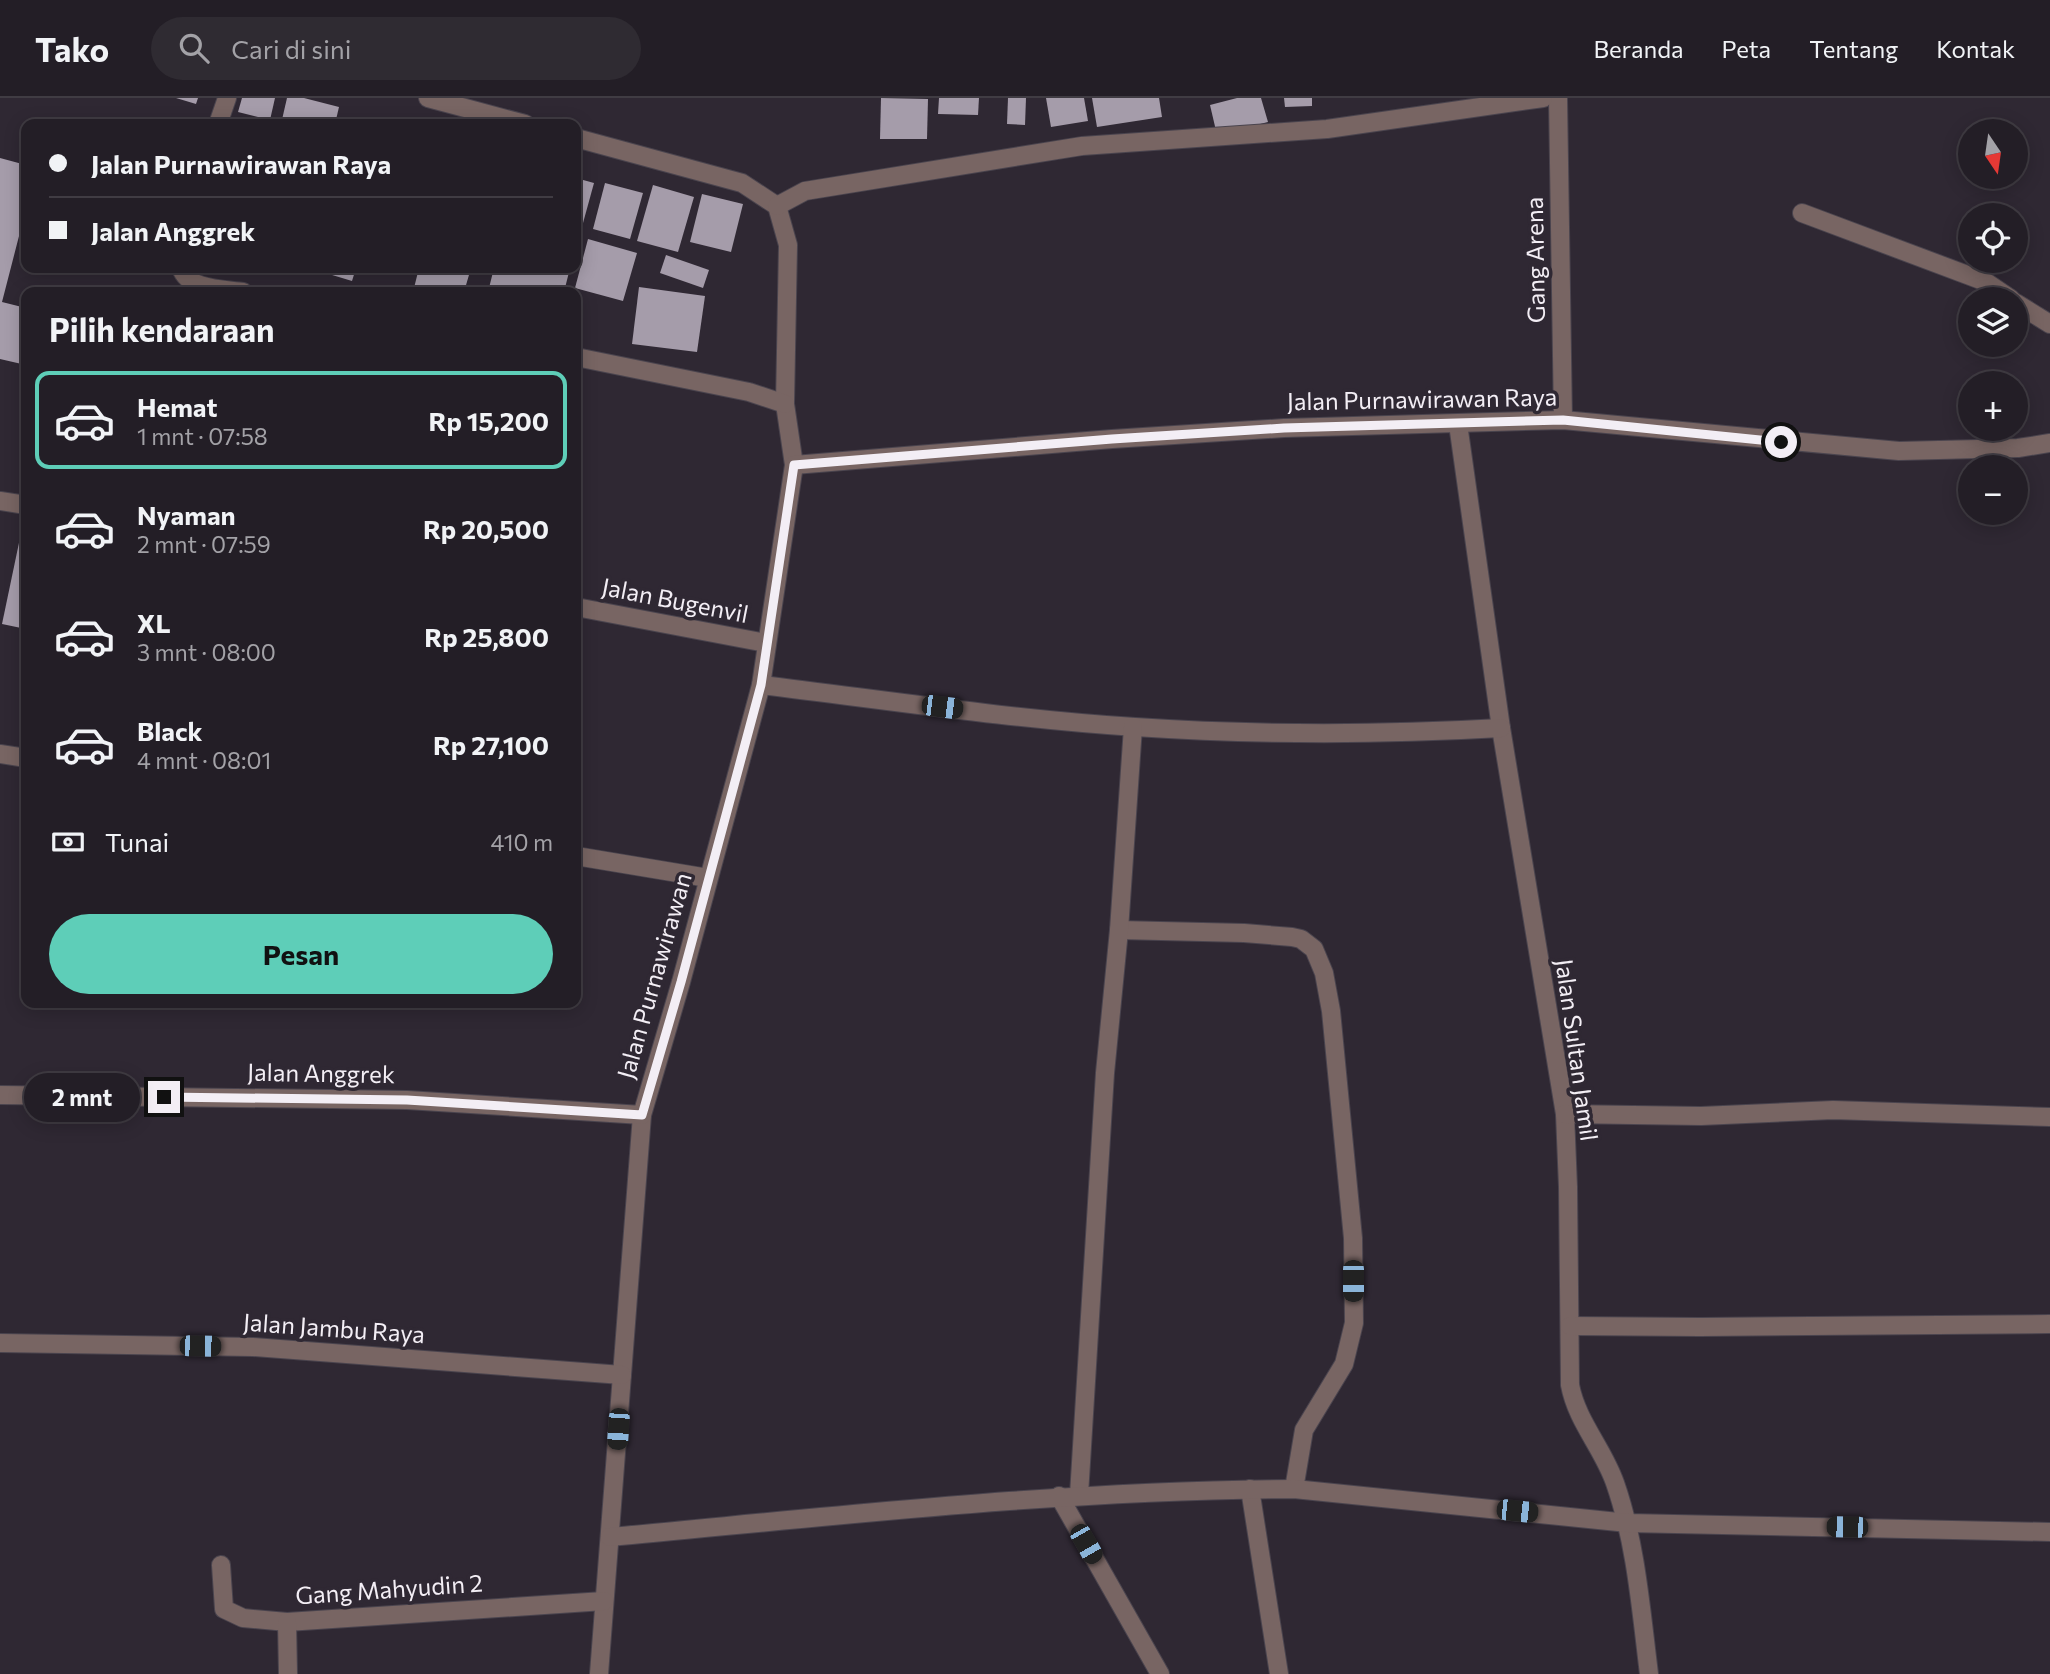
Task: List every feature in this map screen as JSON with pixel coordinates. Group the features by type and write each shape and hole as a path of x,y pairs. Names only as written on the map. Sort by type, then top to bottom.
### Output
{"street":[{"path":"220,119 227,98"},
{"path":"428,98 506,119"},
{"path":"581,139 742,183 778,206 805,191 1082,146 1327,129 1544,98"},
{"name":"Gang Arena","path":"1558,98 1563,420"},
{"name":"Jalan Purnawirawan","path":"599,1674 642,1115 681,982 761,685 794,465 785,404 788,245 778,206"},
{"path":"1802,213 1993,287"},
{"path":"183,273 194,283 216,287"},
{"path":"2028,310 2050,324"},
{"path":"581,357 750,391 785,404"},
{"name":"Jalan Purnawirawan Raya","path":"794,465 1284,428 1563,420 1899,451 2018,449 2050,443"},
{"name":"Jalan Sultan Jamil","path":"1458,425 1501,728 1565,1114 1570,1385 1581,1420 1599,1446 1628,1522 1649,1674"},
{"path":"0,501 21,504"},
{"name":"Jalan Bugenvil","path":"581,608 766,643"},
{"path":"761,685 968,711 1133,727 1279,734 1393,734 1501,728"},
{"path":"1079,1495 1105,1073 1119,930 1133,727"},
{"path":"0,754 21,757"},
{"path":"581,857 708,878"},
{"path":"1119,930 1292,937 1301,939 1314,949 1324,973 1331,1011 1353,1238 1354,1324 1344,1364 1304,1430 1294,1489"},
{"name":"Jalan Anggrek","path":"0,1095 407,1100 642,1115"},
{"path":"1565,1114 1701,1116 1833,1110 2050,1117"},
{"path":"1570,1326 2050,1324"},
{"name":"Jalan Jambu Raya","path":"0,1343 253,1347 622,1375"},
{"path":"1250,1489 1279,1674"},
{"path":"610,1536 1059,1496 1250,1489 1294,1489 1628,1522 2050,1532"},
{"path":"1059,1496 1160,1674"},
{"name":"Gang Mahyudin 2","path":"222,1565 225,1609 243,1618 287,1622 604,1601"},
{"path":"287,1622 288,1674"}],"building":[{"path":"176,98 198,98 196,104"},
{"path":"242,98 275,98 270,119 238,112"},
{"path":"287,98 304,98 339,107 336,119 282,119"},
{"path":"881,98 928,99 927,139 880,139"},
{"path":"939,98 979,98 978,115 938,114"},
{"path":"1008,98 1026,98 1025,125 1007,124"},
{"path":"1046,98 1084,98 1088,121 1051,127"},
{"path":"1092,98 1159,98 1162,117 1097,127"},
{"path":"1237,98 1261,98 1268,122 1217,135 1210,105"},
{"path":"1284,98 1312,98 1312,106 1285,107"},
{"path":"0,158 21,164 21,228 2,302 21,307 21,364 0,359"},
{"path":"581,179 594,183 581,230"},
{"path":"605,183 643,193 630,239 593,229"},
{"path":"653,185 694,197 678,252 637,241"},
{"path":"702,194 743,204 731,252 690,242"},
{"path":"588,239 637,253 623,301 575,287"},
{"path":"666,255 709,270 703,288 660,273"},
{"path":"326,273 354,273 352,281"},
{"path":"418,273 470,273 465,287 414,287"},
{"path":"493,273 569,273 565,287 489,287"},
{"path":"639,287 705,296 697,352 632,344"},
{"path":"20,538 21,628 2,624"}],"route":[{"path":"164,1097 407,1100 642,1115 681,982 761,685 794,465 1284,428 1563,420 1781,442"}]}
